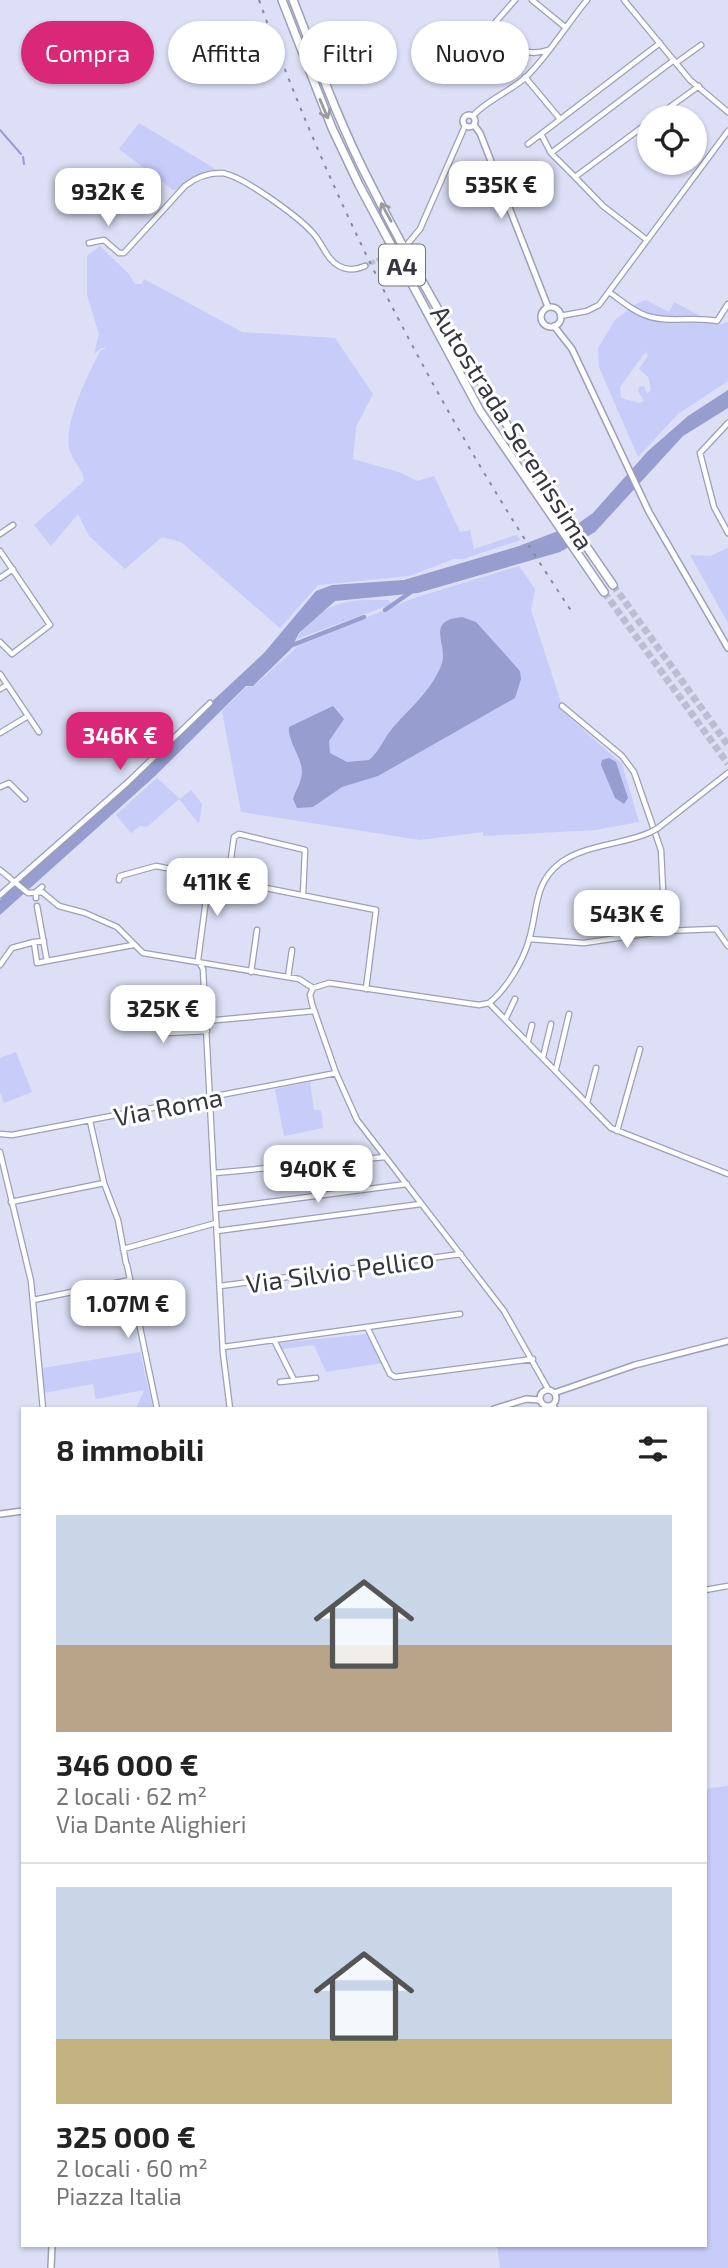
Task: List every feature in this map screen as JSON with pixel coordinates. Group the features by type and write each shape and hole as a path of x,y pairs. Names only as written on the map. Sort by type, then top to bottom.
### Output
{"highway":[{"name":"Autostrada Serenissima","path":"282,0 327,117 359,185 480,411 604,592"},
{"name":"Autostrada Serenissima","path":"293,0 332,102 369,181 485,391 556,503 613,585"}],"street":[{"path":"515,0 493,25 509,42 531,55 548,50"},
{"path":"531,0 565,27"},
{"path":"529,72 587,0"},
{"path":"624,0 675,61 728,112"},
{"path":"528,144 660,43"},
{"path":"551,153 675,61 701,45"},
{"path":"529,82 560,119"},
{"path":"405,246 420,229 465,126 464,116 473,116 516,84"},
{"path":"673,105 699,86"},
{"path":"473,116 474,125 480,133 548,307"},
{"path":"465,126 474,125"},
{"path":"575,177 637,131"},
{"path":"554,326 560,316 595,309 728,131"},
{"path":"541,134 551,153 603,206 647,240"},
{"path":"89,243 104,240 119,253 128,250 191,182 220,173 249,186 311,230 338,266 349,270 365,266"},
{"path":"609,292 636,311 658,318 696,317 717,321 728,304"},
{"path":"548,307 556,309 560,316"},
{"path":"548,307 542,313 542,321 554,326 572,349 640,493 728,648"},
{"path":"728,423 700,453 714,507 728,533"},
{"path":"0,534 13,525"},
{"path":"0,551 50,625 12,654 0,642"},
{"path":"0,578 13,569"},
{"path":"0,674 39,732"},
{"path":"0,689 7,685"},
{"path":"0,895 127,783 210,702"},
{"path":"562,706 622,756 635,772 661,850 665,931"},
{"path":"0,733 28,716"},
{"path":"728,772 651,832 574,855 553,869 536,900 529,939 506,983 489,1003 479,1005 329,983 313,988 310,995 336,1073 358,1120 504,1311 548,1390 554,1393 635,1365 728,1340"},
{"path":"0,787 9,783 25,799"},
{"path":"228,880 234,837 239,834 305,850 303,895"},
{"path":"119,880 120,876 147,867 228,880 376,910 366,989"},
{"path":"0,870 27,892 39,892 59,906 85,913 117,927 143,953 288,977 309,982 313,988"},
{"path":"209,877 198,960 205,1003 212,1097 223,1347 230,1407"},
{"path":"37,906 47,961"},
{"path":"529,939 584,943 665,931 716,929 728,946"},
{"path":"251,972 257,930"},
{"path":"0,965 12,947 44,941"},
{"path":"34,942 37,963 134,945"},
{"path":"288,977 292,950"},
{"path":"506,1018 516,999"},
{"path":"205,1003 165,1003 167,1033 207,1031"},
{"path":"197,1003 199,1031"},
{"path":"489,1003 611,1128 728,1174"},
{"path":"206,1021 314,1011"},
{"path":"556,1069 569,1014"},
{"path":"543,1057 551,1024"},
{"path":"528,1041 532,1025"},
{"path":"617,1131 640,1049"},
{"path":"587,1103 596,1068"},
{"name":"Via Roma","path":"0,1134 6,1136 90,1121 336,1073"},
{"path":"90,1121 104,1183 118,1220 158,1407"},
{"path":"0,1152 33,1300 43,1407"},
{"path":"215,1173 386,1157"},
{"path":"11,1202 104,1183"},
{"path":"216,1209 407,1184"},
{"path":"217,1231 422,1204"},
{"path":"122,1249 217,1223"},
{"name":"Via Silvio Pellico","path":"220,1286 461,1254"},
{"path":"33,1300 130,1280"},
{"path":"223,1347 460,1314"},
{"path":"367,1327 390,1374 395,1377 533,1359"},
{"path":"274,1340 294,1380"},
{"path":"280,1382 316,1378"},
{"path":"539,1399 541,1392 548,1390"},
{"path":"500,1407 526,1399 539,1399 545,1406 554,1407 554,1393"},
{"path":"0,1514 21,1511"},
{"path":"707,1590 728,1586"},
{"path":"51,2268 52,2247"}],"shaded area":[{"path":"139,123 217,170 173,190 119,149"},
{"path":"100,246 128,273 135,284 142,284 144,279 242,332 335,338 373,394 356,427 353,459 399,472 417,481 434,476 460,532 470,530 474,549 516,535 521,540 463,559 454,559 409,576 318,585 280,628 181,542 162,537 125,569 89,536 78,514 51,546 34,525 84,481 69,447 70,424 90,371 101,350 107,348 101,348 94,354 99,334 87,295 87,256"},
{"path":"646,300 669,312 674,302 718,325 728,322 728,381 678,414 638,457 599,367 598,348 615,320","holes":["646,351 648,356 639,369 648,377 651,390 647,394 644,386 639,387 638,391 644,401 639,403 621,398 620,387"]},
{"path":"728,390 728,408 683,436 595,532 560,552 418,593 335,601 299,633 291,649 253,686 246,686 154,777 0,915 0,900 264,653 316,591 332,585 404,580 519,546 579,523 593,513 648,451 688,416"},
{"path":"728,548 728,623 690,555 710,556"},
{"path":"519,566 535,589 531,610 562,706 560,709 622,764 639,822 595,830 483,836 483,832 420,840 241,812 222,711 246,687 254,686 299,645 414,598"},
{"path":"388,600 392,604 297,639 320,614 338,604"},
{"path":"462,617 476,622 520,671 521,679 515,698 378,776 342,787 313,807 297,808 293,799 302,771 289,727 333,706 344,719 329,741 330,753 347,762 369,760 437,675 443,658 440,635 444,623"},
{"path":"609,758 616,762 628,798 624,804 615,798 601,765 602,760"},
{"path":"157,778 180,799 191,790 202,804 199,824 179,799 147,827 140,826 131,833 116,815"},
{"path":"193,1007 194,1028 170,1030 168,1008"},
{"path":"16,1052 32,1092 4,1103 0,1092 0,1058"},
{"path":"310,1082 314,1110 321,1110 323,1128 284,1136 275,1089"},
{"path":"367,1334 382,1363 326,1372 314,1345 282,1349 279,1343"},
{"path":"140,1352 153,1407 137,1407 144,1390 96,1399 93,1384 44,1393 43,1368"},
{"path":"728,1786 728,2268 500,2268 497,2247 707,2247 707,1789"}],"waterway":[{"path":"0,130 21,154"},
{"path":"23,157 24,164"},
{"path":"385,610 411,592"},
{"path":"290,646 364,617"}],"tunnel":[{"path":"365,266 405,247"},
{"path":"613,585 728,745"},
{"path":"604,592 728,764"}],"railway":[{"path":"259,0 289,81 323,160 397,316 480,467 572,612"}]}
